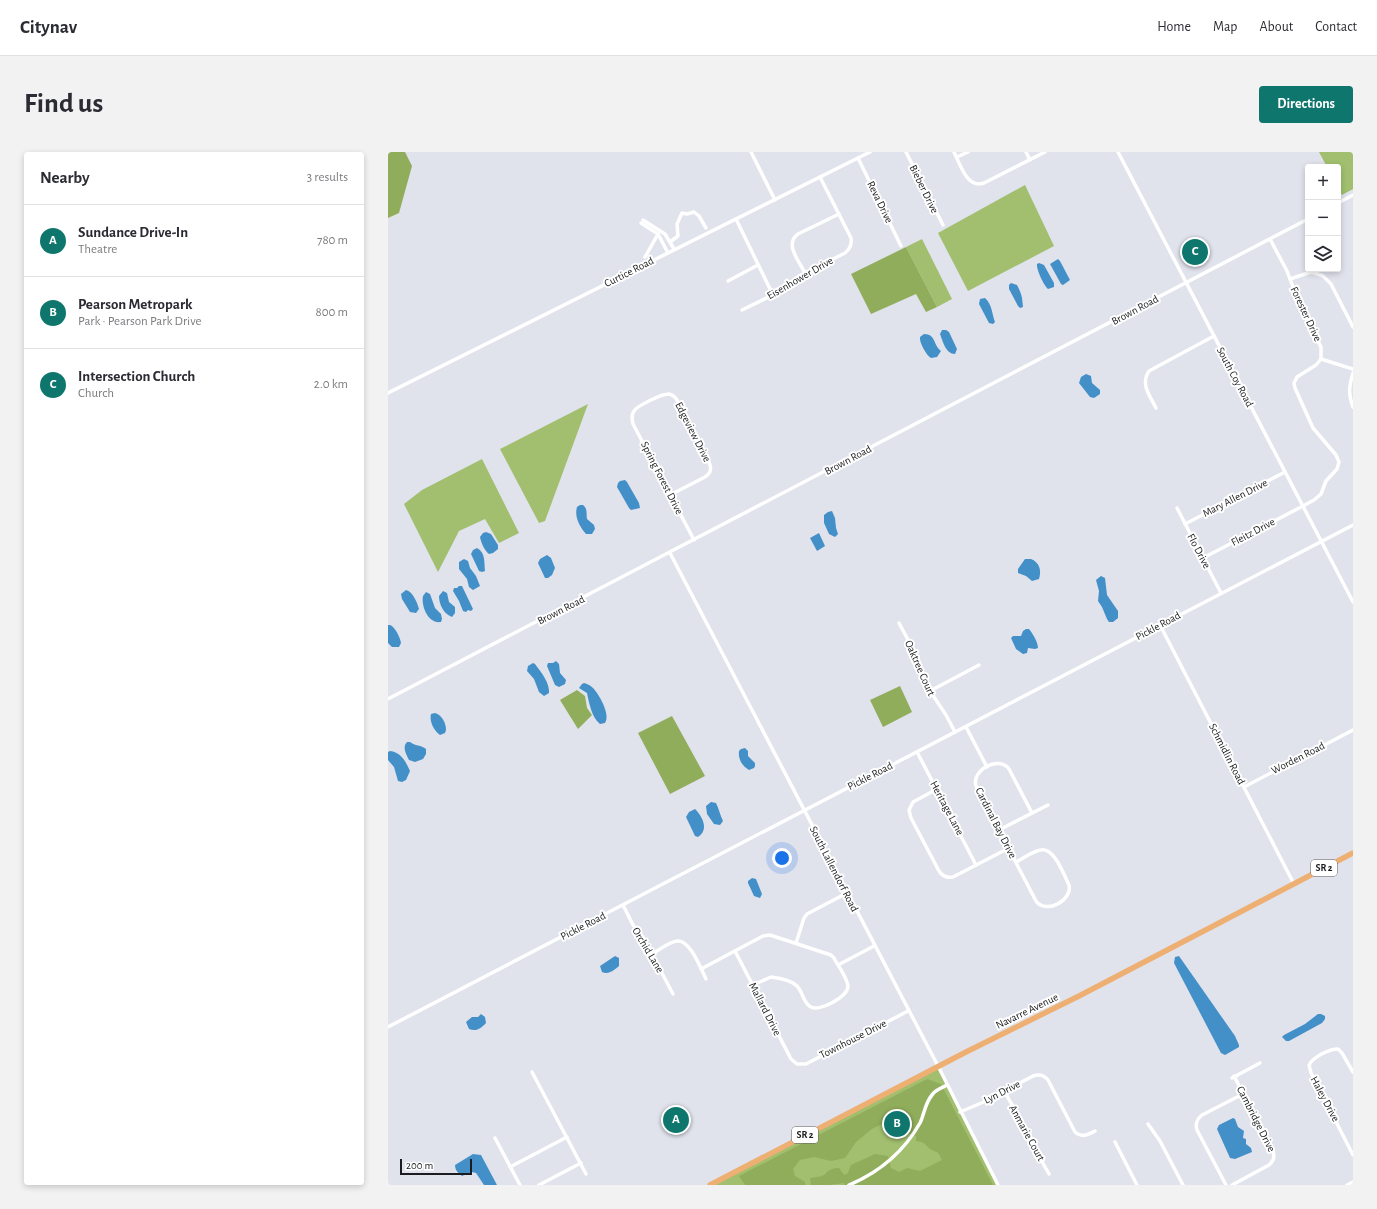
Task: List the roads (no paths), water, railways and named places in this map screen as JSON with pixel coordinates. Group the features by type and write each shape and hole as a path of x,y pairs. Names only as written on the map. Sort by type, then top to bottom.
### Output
{"highway":[{"name":"Navarre Avenue","path":"710,1185 1353,853"}],"street":[{"path":"751,152 775,200"},
{"name":"Curtice Road","path":"388,392 870,152"},
{"name":"Bieber Drive","path":"906,152 942,225"},
{"path":"954,152 968,179 975,184 984,183 1045,152"},
{"path":"957,157 968,152"},
{"path":"1026,152 1030,160"},
{"name":"South Coy Road","path":"1118,152 1353,602"},
{"name":"Reva Drive","path":"858,158 902,246"},
{"name":"Eisenhower Drive","path":"742,310 791,286 799,276 850,248 852,242 851,238 820,177"},
{"path":"1341,201 1353,195"},
{"path":"670,242 678,236 677,224 682,213 687,214 694,212 706,228"},
{"path":"805,273 792,247 793,239 798,234 839,214"},
{"path":"736,219 773,295"},
{"path":"668,253 658,234 642,221 662,231 674,249"},
{"name":"Brown Road","path":"388,699 1305,221"},
{"path":"645,257 658,234 662,231"},
{"name":"Forester Drive","path":"1270,239 1321,347 1321,359"},
{"path":"728,281 758,265"},
{"path":"1290,279 1310,272 1323,276 1331,284 1353,327"},
{"path":"1156,408 1145,385 1146,377 1149,371 1214,336"},
{"path":"1321,359 1353,368"},
{"name":"Fleitz Drive","path":"1203,558 1314,500 1321,494 1326,480 1337,469 1339,462 1336,455 1313,428 1295,388 1295,379 1298,375 1316,366 1321,359"},
{"path":"1353,373 1349,389 1353,407"},
{"name":"Spring Forest Drive","path":"672,395 662,395 637,408 632,415 633,424 694,540"},
{"name":"Edgeview Drive","path":"670,495 707,476 711,468 678,401 672,395"},
{"name":"Mary Allen Drive","path":"1185,524 1285,472"},
{"name":"Flo Drive","path":"1177,508 1221,593"},
{"name":"Pickle Road","path":"388,1027 1353,525"},
{"name":"South Lallendorf Road","path":"670,553 938,1066 998,1185"},
{"name":"Oaktree Court","path":"900,623 914,651 930,691 955,732"},
{"name":"Schmidlin Road","path":"1160,625 1294,884"},
{"path":"930,691 979,665"},
{"path":"966,726 987,767 997,763 1001,763 1006,766 1032,814"},
{"name":"Worden Road","path":"1244,787 1353,730"},
{"name":"Heritage Lane","path":"917,752 976,865"},
{"name":"Cardinal Bay Drive","path":"987,767 978,772 975,781 1008,848 1038,904 1047,907 1058,903 1067,897 1070,887 1051,852 1041,850 1016,862"},
{"path":"937,789 913,802 909,808 909,814 943,876 953,877 1008,848"},
{"path":"1000,830 1048,805"},
{"path":"796,943 804,918 807,914 847,893"},
{"name":"Orchid Lane","path":"623,906 633,925 643,937 673,994"},
{"path":"701,969 767,935 772,935 829,953 838,965 847,984 847,991 843,996 819,1008 813,1008 808,1005 798,988 793,983 771,977 753,985"},
{"path":"652,954 676,941 684,942 689,945 706,979"},
{"path":"838,965 874,946"},
{"name":"Mallard Drive","path":"735,951 791,1059 797,1064"},
{"name":"Townhouse Drive","path":"797,1064 806,1064 908,1011"},
{"name":"Haley Drive","path":"1353,1072 1342,1053 1335,1049 1312,1060 1309,1065 1311,1073 1353,1155"},
{"name":"Cambridge Drive","path":"1232,1185 1269,1165 1274,1158 1274,1152 1233,1077 1260,1063"},
{"path":"532,1072 586,1174"},
{"name":"Lyn Drive","path":"960,1112 1035,1076 1044,1076 1048,1080 1075,1132 1079,1135 1085,1136 1095,1131"},
{"path":"849,1185 869,1176 899,1153 920,1122 932,1095 947,1085"},
{"name":"Anmarie Court","path":"1004,1091 1023,1122 1031,1142 1049,1174"},
{"path":"1226,1185 1197,1130 1197,1123 1199,1118 1203,1115 1243,1094"},
{"path":"1148,1124 1160,1141 1183,1185"},
{"path":"510,1167 567,1137"},
{"path":"495,1138 520,1185"},
{"path":"1114,1142 1137,1185"},
{"path":"539,1185 580,1163"},
{"path":"1347,1185 1353,1182"}],"water":[{"path":"1058,259 1070,280 1063,285 1050,264"},
{"path":"1039,263 1044,265 1054,283 1054,287 1048,289 1044,285 1038,270 1037,264"},
{"path":"1011,283 1017,285 1022,296 1023,307 1020,308 1018,306 1009,289 1009,285"},
{"path":"985,298 992,309 995,322 993,324 989,323 979,304 980,299"},
{"path":"942,330 949,332 957,349 955,354 949,352 945,347 940,334"},
{"path":"924,334 928,334 933,338 938,349 941,351 937,357 931,358 923,348 920,337"},
{"path":"1086,374 1091,376 1092,383 1100,390 1100,394 1094,398 1090,397 1079,383 1081,377"},
{"path":"625,480 639,503 640,508 631,510 617,487 620,481"},
{"path":"580,505 585,507 587,519 594,525 595,529 592,534 586,534 578,522 576,511 577,507"},
{"path":"832,511 838,534 835,537 829,534 824,523 824,515"},
{"path":"486,532 491,534 498,545 498,549 489,554 483,547 480,537"},
{"path":"819,533 825,546 817,551 810,538"},
{"path":"477,548 480,550 484,558 485,571 482,572 479,571 471,554 473,550"},
{"path":"547,555 551,558 555,568 552,575 545,578 538,563 540,559"},
{"path":"464,559 468,561 470,568 476,576 480,586 473,590 469,587 467,579 459,569 459,562"},
{"path":"1025,559 1034,560 1038,564 1040,572 1039,579 1032,581 1026,576 1018,573 1018,569"},
{"path":"1101,576 1105,578 1107,595 1118,611 1118,618 1113,622 1109,622 1098,601 1099,591 1096,580"},
{"path":"462,586 473,609 471,611 463,611 453,591 454,588"},
{"path":"406,590 413,595 416,600 419,609 416,613 410,612 402,599 401,594"},
{"path":"443,591 447,593 449,602 455,607 455,613 452,617 442,609 439,596"},
{"path":"426,592 430,594 435,608 441,614 441,622 432,620 426,614 423,605 423,596"},
{"path":"388,625 394,628 398,635 401,643 399,647 392,647 388,643"},
{"path":"1029,629 1034,636 1038,648 1028,648 1027,653 1023,654 1016,649 1011,638 1013,636 1021,636 1023,631"},
{"path":"556,661 559,664 560,673 566,680 565,684 559,687 555,685 547,666 548,663 553,663"},
{"path":"533,663 542,674 548,685 549,693 544,696 539,692 534,679 527,671 528,666"},
{"path":"584,683 593,688 601,700 606,715 605,723 600,724 597,721 591,710 587,693 579,688"},
{"path":"435,713 442,717 445,725 445,733 440,735 431,723 431,714"},
{"path":"407,742 426,749 426,754 423,759 415,762 409,760 405,748"},
{"path":"745,748 748,751 748,756 755,763 754,768 749,770 742,764 739,757 739,751"},
{"path":"390,751 400,755 410,771 406,780 402,782 398,781 394,767 388,760 388,752"},
{"path":"711,802 716,803 718,808 723,821 720,825 714,824 707,814 706,806"},
{"path":"695,809 704,823 703,831 698,837 695,836 686,817 689,812"},
{"path":"752,878 756,879 762,894 760,898 754,896 748,883 748,881"},
{"path":"615,956 619,958 619,966 609,972 602,972 600,966"},
{"path":"1179,956 1235,1036 1239,1047 1225,1055 1221,1053 1174,963 1175,957"},
{"path":"481,1014 485,1017 486,1023 477,1030 469,1029 466,1022 472,1017 478,1017"},
{"path":"1318,1014 1325,1016 1322,1023 1289,1041 1286,1041 1282,1037 1305,1024"},
{"path":"1233,1118 1235,1119 1238,1127 1244,1131 1243,1138 1246,1139 1246,1144 1251,1148 1252,1152 1235,1159 1230,1158 1217,1129 1219,1125"},
{"path":"473,1154 481,1155 497,1185 484,1185 476,1173 472,1172 462,1176 457,1171 455,1165"}],"place":[{"name":"Intersection Church","path":"1195,252"},
{"name":"Sundance Drive-In","path":"676,1120"},
{"name":"Pearson Metropark","path":"897,1124"}]}
